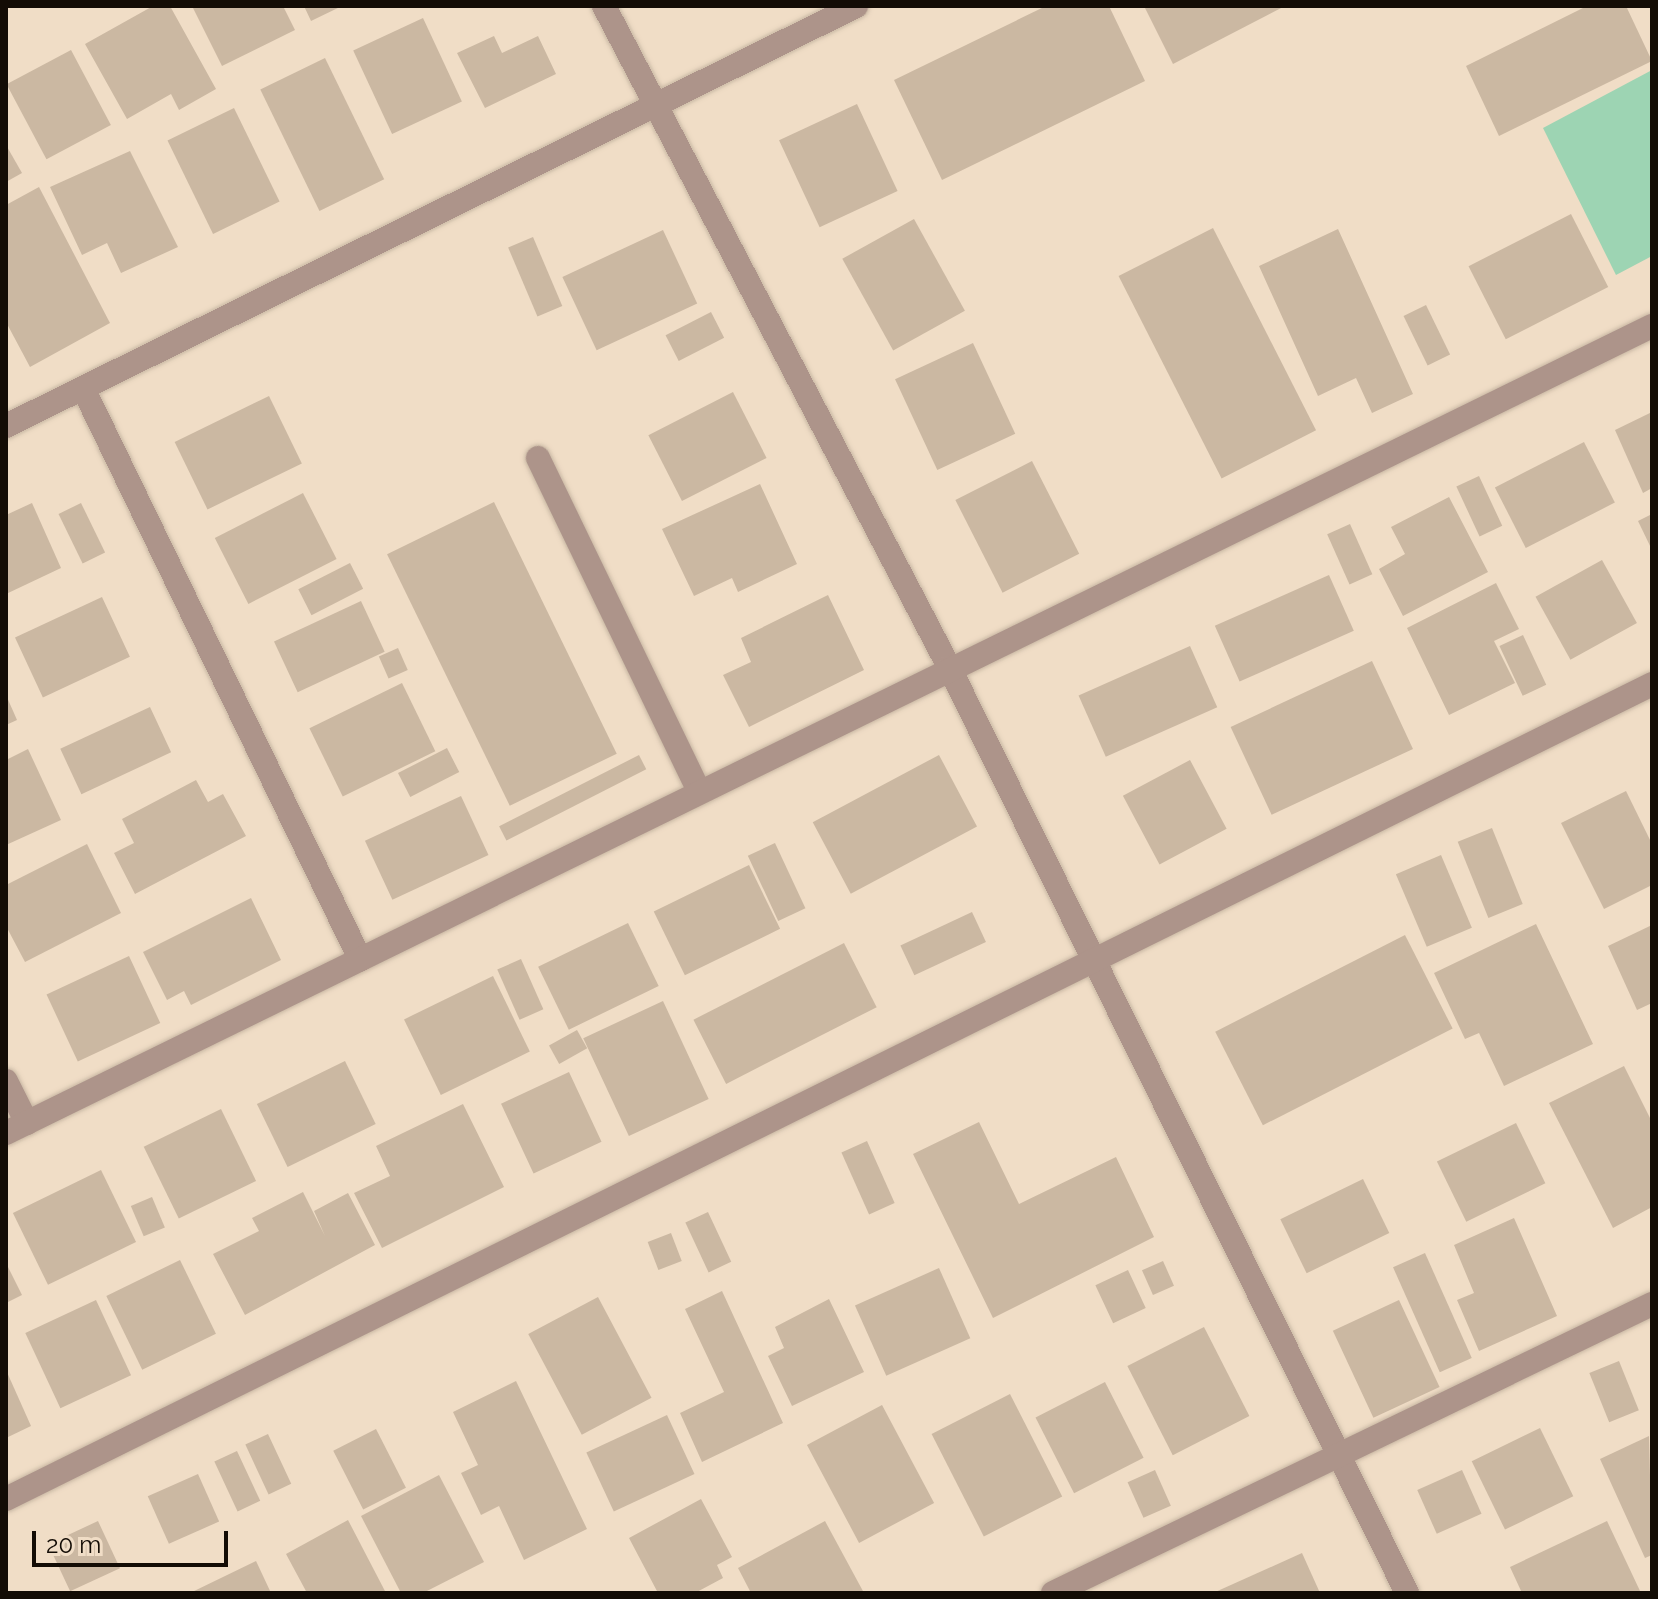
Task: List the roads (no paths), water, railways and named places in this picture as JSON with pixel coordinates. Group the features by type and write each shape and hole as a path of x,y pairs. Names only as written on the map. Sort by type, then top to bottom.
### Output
{"street":[{"path":"604,6 653,106 949,667 1407,1593"},
{"path":"6,426 856,6"},
{"path":"6,1081 16,1128 949,667 1652,326"},
{"path":"83,388 360,959"},
{"path":"538,458 699,791"},
{"path":"6,1499 1095,964 1652,684"},
{"path":"1053,1593 1652,1304"}]}
